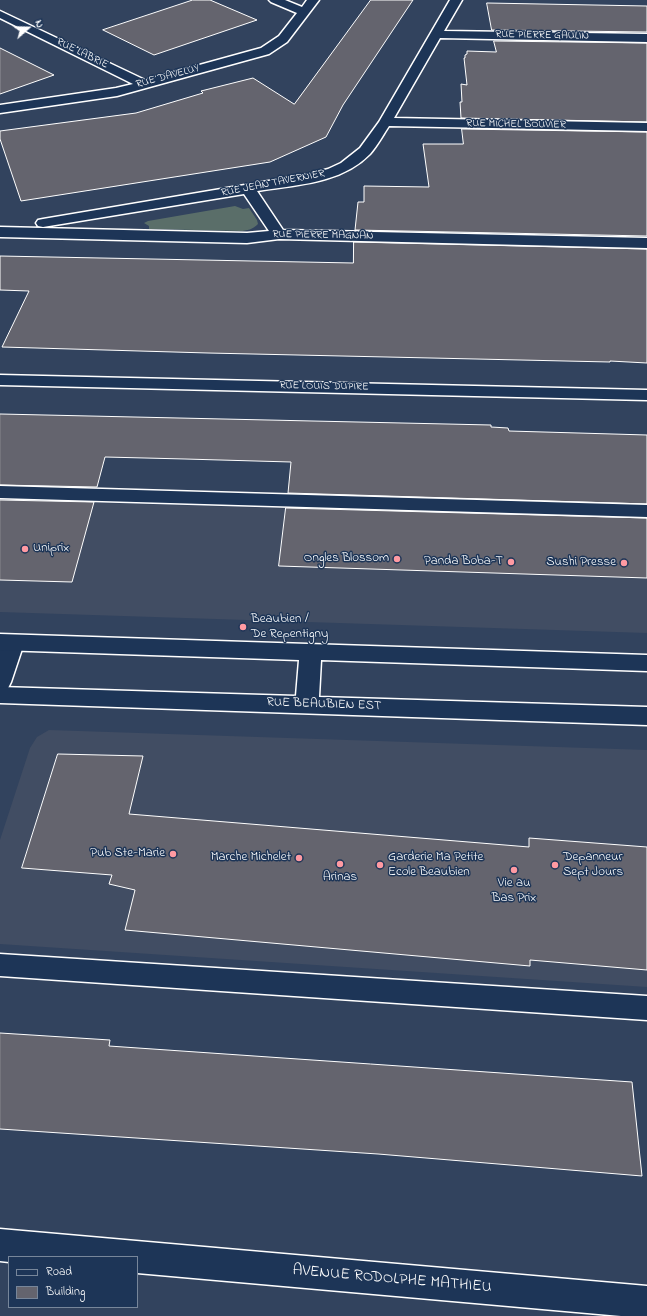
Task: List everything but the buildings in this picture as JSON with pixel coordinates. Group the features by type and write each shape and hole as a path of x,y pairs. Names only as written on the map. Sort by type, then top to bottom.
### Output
{"street":[{"path":"275,0 304,12"},
{"name":"RUE DAVELUY","path":"0,109 117,92 265,51 283,39 313,0"},
{"name":"RUE JEAN TAVERNIER","path":"0,231 312,178 333,172 346,166 357,159 365,151 385,122 456,0"},
{"name":"RUE LABRIE","path":"0,14 142,84"},
{"name":"RUE PIERRE GAULIN","path":"437,34 647,38"},
{"name":"RUE MICHEL BOUVIER","path":"385,122 647,127"},
{"path":"248,189 279,234"},
{"name":"RUE PIERRE MAGNAN","path":"0,231 247,238 279,234 647,244"},
{"name":"RUE LOUIS DUPIRE","path":"0,380 647,395"},
{"path":"0,682 7,643 647,662"},
{"path":"307,705 310,652"},
{"name":"RUE BEAUBIEN EST","path":"0,695 647,716"},
{"path":"0,1245 122,1256"},
{"name":"AVENUE RODOLPHE MATHIEU","path":"138,1257 632,1306"}],"lane":[{"path":"0,492 647,511"},
{"path":"0,966 647,1008"}],"shaded area":[{"path":"0,500 647,519 647,633 0,612"},
{"path":"49,730 647,750 647,987 0,944 0,840 30,748 37,737"}],"green space":[{"path":"235,206 243,209 249,208 258,224 245,231 240,231 149,229 149,226 144,223 148,221"}],"place":[{"name":"Uniprix","path":"25,549"},
{"name":"Ongles Blossom","path":"397,559"},
{"name":"Panda Boba-T","path":"511,562"},
{"name":"Sushi Presse","path":"624,563"},
{"name":"Beaubien / De Repentigny","path":"243,627"},
{"name":"Pub Ste-Marie","path":"173,854"},
{"name":"Marche Michelet","path":"299,858"},
{"name":"Arinas","path":"340,864"},
{"name":"Garderie Ma Petite Ecole Beaubien","path":"380,865"},
{"name":"Depanneur Sept Jours","path":"555,865"},
{"name":"Vie au Bas Prix","path":"514,870"}]}
